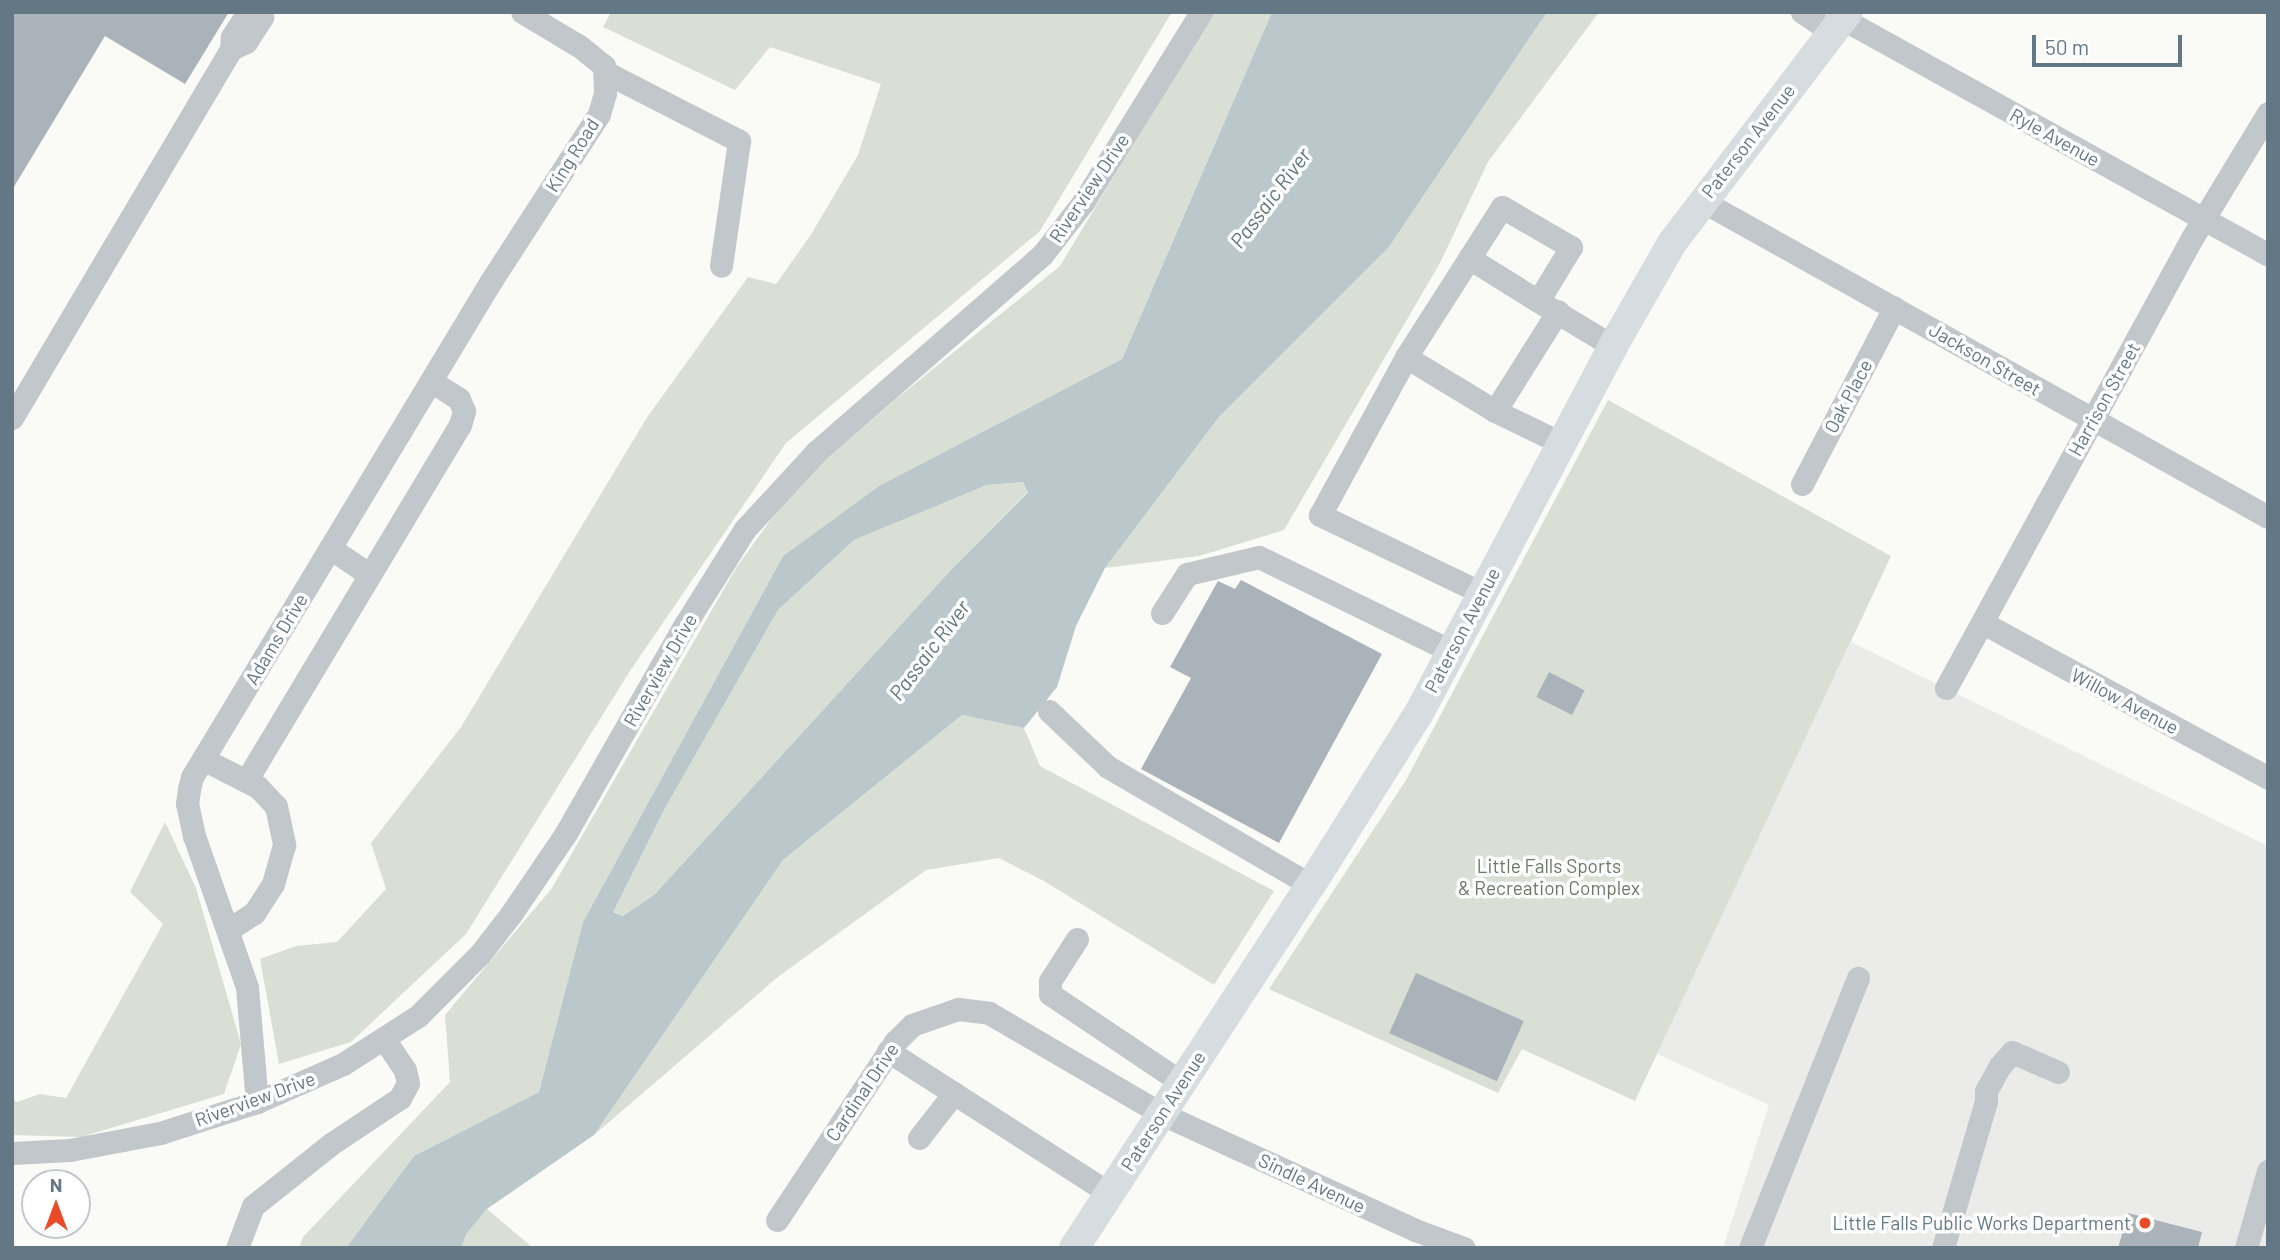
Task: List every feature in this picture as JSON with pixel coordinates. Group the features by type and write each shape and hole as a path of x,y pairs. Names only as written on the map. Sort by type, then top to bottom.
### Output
{"main road":[{"name":"Paterson Avenue","path":"1074,1248 1311,885 1412,724 1613,346 1672,243 1841,22"}],"street":[{"path":"12,418 231,49 232,37 248,12"},
{"path":"231,49 246,42 262,17 261,12"},
{"path":"522,12 594,57 604,66 605,72 739,141 721,266"},
{"name":"Riverview Drive","path":"12,1153 70,1150 160,1133 257,1102 296,1087 384,1039 418,1016 453,982 512,914 566,833 686,624 746,529 816,452 1042,255 1084,201 1201,12"},
{"name":"Ryle Avenue","path":"1802,12 1841,22 2268,255"},
{"name":"King Road","path":"534,214 599,114 606,93 605,72"},
{"name":"Harrison Street","path":"1946,688 2204,219 2268,113"},
{"name":"Jackson Street","path":"1702,201 2268,517"},
{"path":"1482,593 1320,515 1406,357 1502,207 1571,247 1548,306 1494,411"},
{"name":"Adams Drive","path":"257,1102 250,1005 228,930 194,836 187,804 192,778 534,214"},
{"path":"1469,258 1613,346"},
{"name":"Oak Place","path":"1802,484 1894,308"},
{"path":"1406,357 1494,411 1561,443"},
{"path":"246,782 460,425 464,411 459,399 431,381"},
{"path":"330,548 370,575"},
{"path":"1162,613 1187,574 1259,557 1451,651"},
{"name":"Willow Avenue","path":"1983,624 2268,778"},
{"path":"1049,711 1108,767 1311,885"},
{"path":"203,759 258,788 276,806 284,845 273,884 254,913 228,930"},
{"path":"1077,939 1050,981 1050,994 1181,1082"},
{"path":"1749,1248 1858,978"},
{"name":"Cardinal Drive","path":"777,1220 888,1051 912,1026 958,1009 989,1013 1162,1114"},
{"path":"237,1248 253,1206 331,1144 400,1098 408,1083 405,1070 384,1039"},
{"path":"888,1051 1109,1193"},
{"path":"1942,1248 1986,1101 1986,1091 2000,1066 2012,1052 2058,1072"},
{"path":"919,1138 954,1093"},
{"name":"Sindle Avenue","path":"1162,1114 1415,1230 1464,1248"},
{"path":"2246,1248 2268,1171"}],"shaded area":[{"path":"1851,642 2268,846 2268,1248 1723,1248 1769,1105 1657,1054"}],"green space":[{"path":"611,12 1172,12 1040,231 786,443 630,671 466,934 351,1042 279,1064 260,959 296,946 337,942 386,889 371,843 461,727 646,419 748,277 776,284 810,236 858,155 881,84 770,47 735,90 603,27"},
{"path":"1213,12 1272,12 1122,359 879,486 783,556 583,922 539,1092 414,1156 346,1248 299,1248 303,1237 450,1082 445,1015 552,888 736,568 795,486 896,399 1060,266"},
{"path":"1547,12 1599,12 1488,162 1440,263 1284,530 1199,556 1105,568 1219,417 1389,247"},
{"name":"Little Falls Sports & Recreation Complex","path":"1608,400 1891,556 1635,1101 1522,1049 1498,1093 1269,989 1406,780"},
{"path":"1023,482 1028,491 950,571 655,894 623,916 612,911 664,810 778,610 854,540 987,485"},
{"path":"962,715 1024,728 1040,766 1274,891 1214,985 1042,880 999,858 926,870 779,976 594,1135 783,860"},
{"path":"165,822 196,888 241,1044 224,1094 81,1137 12,1135 12,1099 17,1102 40,1094 66,1098 163,924 130,892"},
{"path":"487,1209 533,1248 461,1248 465,1234"}],"water":[{"name":"Passaic River","path":"1272,12 1547,12 1389,247 1219,417 1105,568 1076,626 1057,687 1024,728 962,715 783,860 594,1135 487,1209 466,1234 461,1248 346,1248 414,1156 539,1092 583,922 783,556 879,486 1122,359","holes":["1023,482 1028,492 950,571 655,894 623,916 613,912 664,810 778,610 854,540 987,485"]}],"building":[{"path":"12,12 229,12 185,84 105,36 12,190"},
{"path":"1241,580 1382,654 1279,843 1141,769 1191,678 1170,667 1218,581 1235,589"},
{"path":"1549,672 1585,690 1572,715 1536,697"},
{"path":"1416,973 1524,1021 1497,1081 1389,1033"},
{"name":"Little Falls Public Works Department","path":"2128,1213 2202,1232 2198,1248 2118,1248"}],"place":[{"name":"Little Falls Public Works Department","path":"2145,1223"}]}
